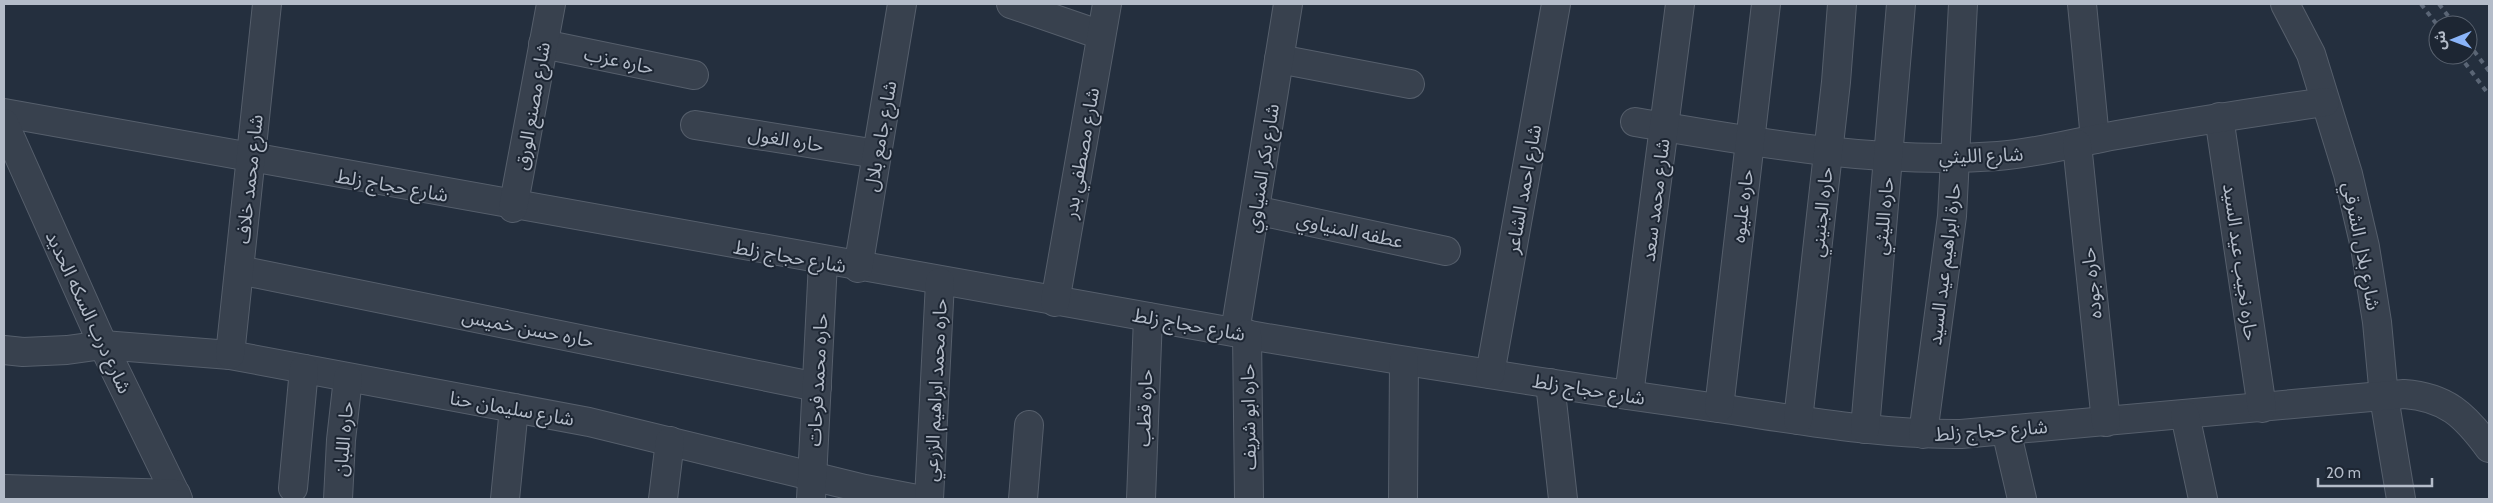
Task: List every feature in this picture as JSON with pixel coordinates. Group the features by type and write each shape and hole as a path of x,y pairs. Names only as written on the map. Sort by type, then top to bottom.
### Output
{"street":[{"name":"شارع محمد خلاف","path":"230,355 267,4"},
{"name":"شارع مصنع الورق","path":"513,208 551,4"},
{"name":"شارع جامع بلال","path":"858,268 902,4"},
{"path":"1011,4 1102,35"},
{"name":"شارع مصطفي بدر","path":"1056,302 1107,4"},
{"name":"شارع بكر المنياوي","path":"1241,333 1255,210 1288,4"},
{"name":"شارع احمد الشاعر","path":"1490,374 1556,4"},
{"name":"شارع محمد سعد","path":"1629,395 1680,4"},
{"name":"حاره عليوه","path":"1719,408 1766,4"},
{"name":"حاره الجنيني","path":"1798,420 1842,4"},
{"name":"حاره الليثي","path":"1865,429 1901,4"},
{"name":"حارة ابراهيم عيد السيد","path":"1923,434 1952,216 1963,4"},
{"name":"حاره جوده","path":"2082,4 2086,142 2106,422"},
{"name":"شارع بلال الشرقي","path":"2285,4 2311,54 2348,174 2365,247 2377,322 2384,397 2401,499"},
{"name":"حاره عزب","path":"544,44 694,76"},
{"path":"1279,59 1410,84"},
{"name":"شارع الليثي","path":"1635,122 1750,141 1828,150 1888,156 1956,157 2034,153 2219,117 2326,102"},
{"name":"شارع حجاج زلط","path":"4,113 513,208 1056,302 1404,361 1798,420 1923,434 2106,422 2404,394 2425,396 2444,403 2462,416 2489,448"},
{"name":"حاره نجيب عيد السيد","path":"2219,117 2262,408"},
{"name":"شارع درب السكه الحديد","path":"4,123 103,345 177,497"},
{"name":"حاره الغول","path":"695,125 877,154"},
{"name":"عطفه المنياوي","path":"1255,210 1446,251"},
{"name":"حاره محمد فرحات","path":"812,488 823,262"},
{"name":"حاره حسن خميس","path":"239,270 817,387"},
{"name":"حاره محمد ابراهيم الزرعي","path":"930,499 940,282"},
{"name":"حاره قطب","path":"1141,499 1148,317"},
{"name":"حاره ابو شريف","path":"1241,333 1249,499"},
{"name":"شارع سليمان حنا","path":"4,350 23,352 67,350 103,345 230,355 589,422 670,441 812,488 917,499"},
{"path":"1403,499 1404,361"},
{"path":"293,488 304,369"},
{"name":"حاره اللبان","path":"338,499 341,440 348,378"},
{"path":"1550,383 1563,499"},
{"path":"505,499 514,408"},
{"path":"2185,415 2203,499"},
{"path":"1023,499 1029,425"},
{"path":"2006,430 2022,499"},
{"path":"663,499 670,441"},
{"path":"4,489 111,496 177,497"}],"railway":[{"path":"2421,4 2430,15"},
{"path":"2439,4 2447,15"},
{"path":"2478,56 2489,71"},
{"path":"2466,65 2489,95"}]}
